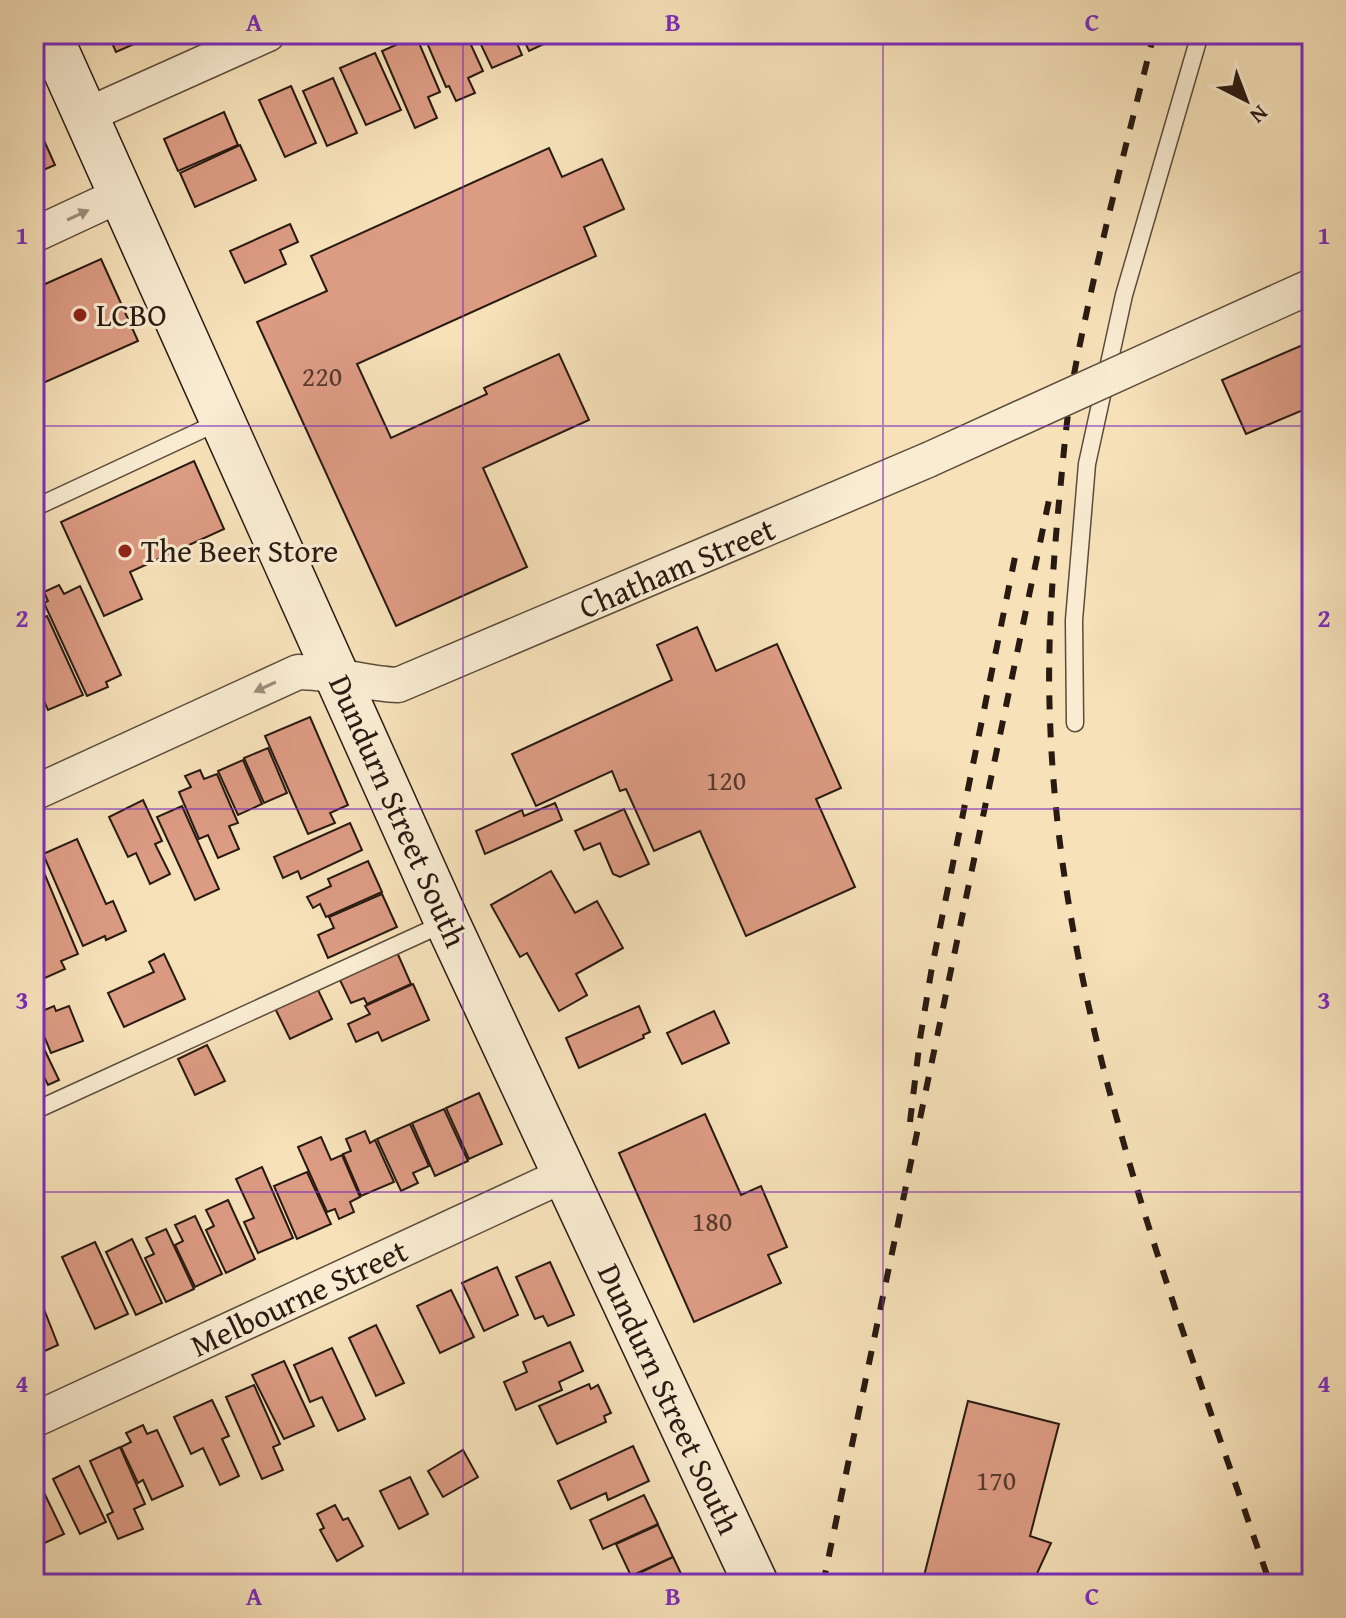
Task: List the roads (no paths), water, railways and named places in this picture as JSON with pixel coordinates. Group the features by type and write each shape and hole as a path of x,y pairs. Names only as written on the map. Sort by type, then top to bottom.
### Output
{"main road":[{"name":"Dundurn Street South","path":"49,34 447,922 756,1584"}],"street":[{"path":"85,116 268,34"},
{"path":"34,235 122,194"},
{"name":"Chatham Street","path":"34,793 298,672 398,685 928,460 1312,286"},
{"name":"Melbourne Street","path":"34,1420 564,1175"}],"lane":[{"path":"1075,723 1074,620 1087,464 1124,295 1200,34"},
{"path":"34,508 222,420"},
{"path":"34,1111 447,922"}],"railway":[{"path":"1154,34 1102,243 1072,387 1063,458 1049,667 1058,831 1075,941 1099,1050 1128,1159 1161,1266 1270,1584"},
{"path":"823,1584 1050,495"},
{"path":"910,1122 932,967 1016,552"}],"place":[{"name":"LCBO","path":"80,315"},
{"name":"The Beer Store","path":"125,551"}]}
